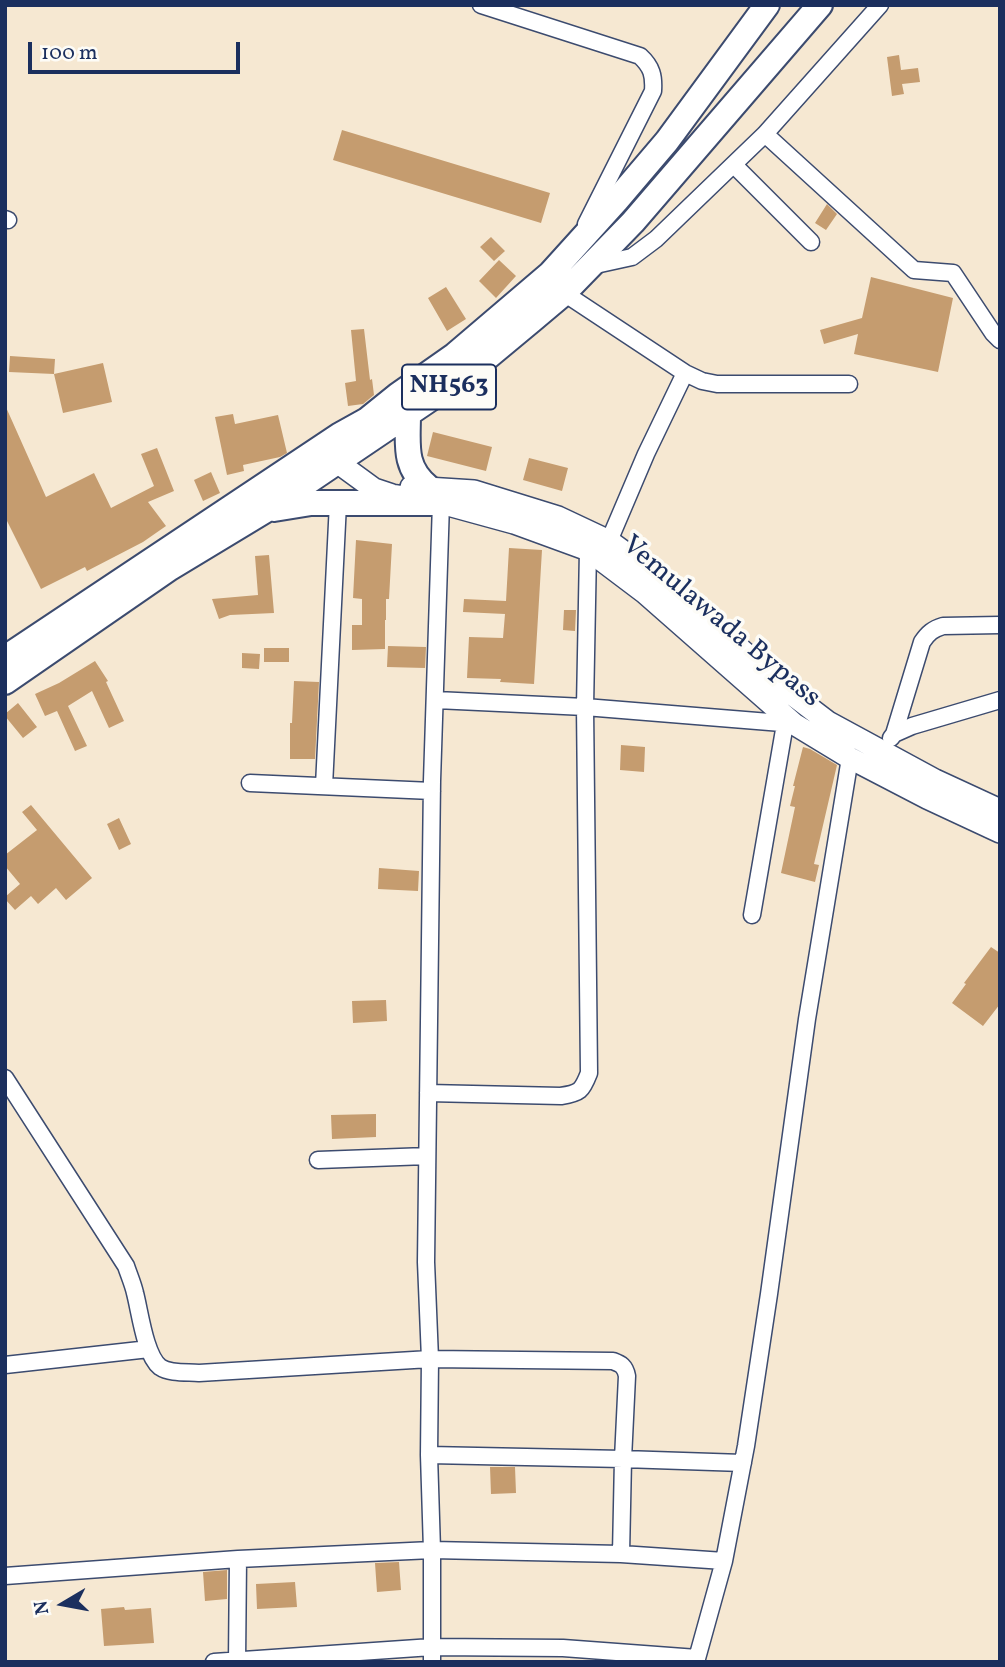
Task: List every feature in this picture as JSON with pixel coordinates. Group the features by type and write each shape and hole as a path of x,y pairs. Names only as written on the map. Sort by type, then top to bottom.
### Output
{"highway":[{"name":"NH563","path":"5,658 338,449 408,414 467,374 564,293 582,257 767,5"},
{"name":"NH563","path":"5,682 170,568 266,510 338,449 367,420 455,355 550,274 582,257 634,222 820,5"},
{"path":"408,414 408,448 413,471 435,495"},
{"path":"266,510 310,503 371,502 435,495"}],"main road":[{"name":"Vemulawada Bypass","path":"338,449 379,480 435,495 588,550 645,593 789,724 927,798 1000,832"},
{"name":"Vemulawada Bypass","path":"435,495 474,491 558,517 609,541 657,577 828,722 935,780 1000,810"}],"street":[{"path":"481,5 640,56 652,70 653,92 582,257 632,257 656,239 765,134 880,5"},
{"path":"765,134 914,270 953,273 1000,340"},
{"path":"734,165 811,242"},
{"path":"564,293 685,373 702,381 717,384 849,384"},
{"path":"609,541 646,454 685,373"},
{"path":"432,1655 430,1359 426,1262 432,791 436,700 435,495"},
{"path":"324,786 338,503"},
{"path":"428,1093 561,1097 576,1094 584,1087 589,1073 586,707 588,550"},
{"path":"882,752 894,733 927,633 943,626 1000,625"},
{"path":"436,700 586,707 789,724 752,915"},
{"path":"894,733 1000,701"},
{"path":"214,1662 563,1648 697,1660 724,1560 743,1463 807,1019 850,758"},
{"path":"250,783 432,791"},
{"path":"5,1079 126,1266 149,1349 161,1368 199,1373 430,1359 613,1361 622,1364 627,1376 622,1459 621,1555"},
{"path":"318,1160 427,1156"},
{"path":"5,1365 149,1349"},
{"path":"429,1455 743,1463"},
{"path":"5,1576 239,1559 432,1550 724,1560"},
{"path":"237,1661 239,1559"}],"building":[{"path":"899,55 901,70 918,68 920,82 902,84 904,94 892,96 887,57"},
{"path":"342,130 550,193 541,223 333,160"},
{"path":"827,204 837,214 826,230 815,223"},
{"path":"491,237 505,251 494,261 480,247"},
{"path":"499,260 516,276 496,298 479,281"},
{"path":"871,277 953,298 938,372 854,354 858,334 824,344 820,330 862,318"},
{"path":"446,287 466,319 447,331 428,298"},
{"path":"364,329 374,395 363,404 348,406 345,383 356,381 351,330"},
{"path":"10,356 55,359 54,374 9,372"},
{"path":"103,363 112,402 63,413 54,374"},
{"path":"5,405 46,497 94,473 111,508 154,486 141,454 157,448 174,491 148,502 166,526 143,542 87,571 85,567 41,589 5,517"},
{"path":"233,414 235,424 278,415 287,453 243,465 244,471 227,475 215,417"},
{"path":"433,432 492,447 486,471 427,456"},
{"path":"529,458 568,468 562,491 523,480"},
{"path":"211,472 220,493 203,501 194,480"},
{"path":"356,540 392,544 389,599 386,599 385,649 352,650 352,625 362,625 362,599 353,598"},
{"path":"509,548 542,550 534,684 467,678 469,637 503,638 505,614 463,612 464,599 506,601"},
{"path":"269,555 274,613 230,615 219,619 212,599 258,595 255,556"},
{"path":"564,610 576,610 575,631 563,630"},
{"path":"388,646 426,647 425,668 387,667"},
{"path":"264,648 289,648 289,662 264,662"},
{"path":"242,653 260,654 259,669 242,668"},
{"path":"95,661 108,681 106,682 124,721 109,728 92,691 68,706 87,746 75,751 57,711 45,716 35,694"},
{"path":"294,681 319,682 315,759 290,759"},
{"path":"18,703 37,727 23,738 5,716"},
{"path":"621,745 645,747 644,772 620,770"},
{"path":"803,747 837,765 814,864 819,865 815,882 781,873 795,807 790,806 793,786"},
{"path":"31,805 92,878 66,900 56,888 38,904 31,896 15,910 5,897 20,884 5,866 5,855 37,830 22,812"},
{"path":"119,818 131,844 119,850 107,824"},
{"path":"379,868 419,871 418,891 378,889"},
{"path":"991,947 1000,953 1000,1004 983,1026 952,1003"},
{"path":"386,1000 387,1021 353,1023 352,1001"},
{"path":"376,1114 376,1137 332,1139 331,1115"},
{"path":"490,1467 515,1467 516,1493 491,1494"},
{"path":"399,1562 401,1590 377,1592 375,1563"},
{"path":"227,1570 227,1599 205,1601 203,1572"},
{"path":"295,1582 297,1607 257,1609 256,1584"},
{"path":"124,1607 125,1610 151,1608 154,1643 104,1646 101,1609"}]}
